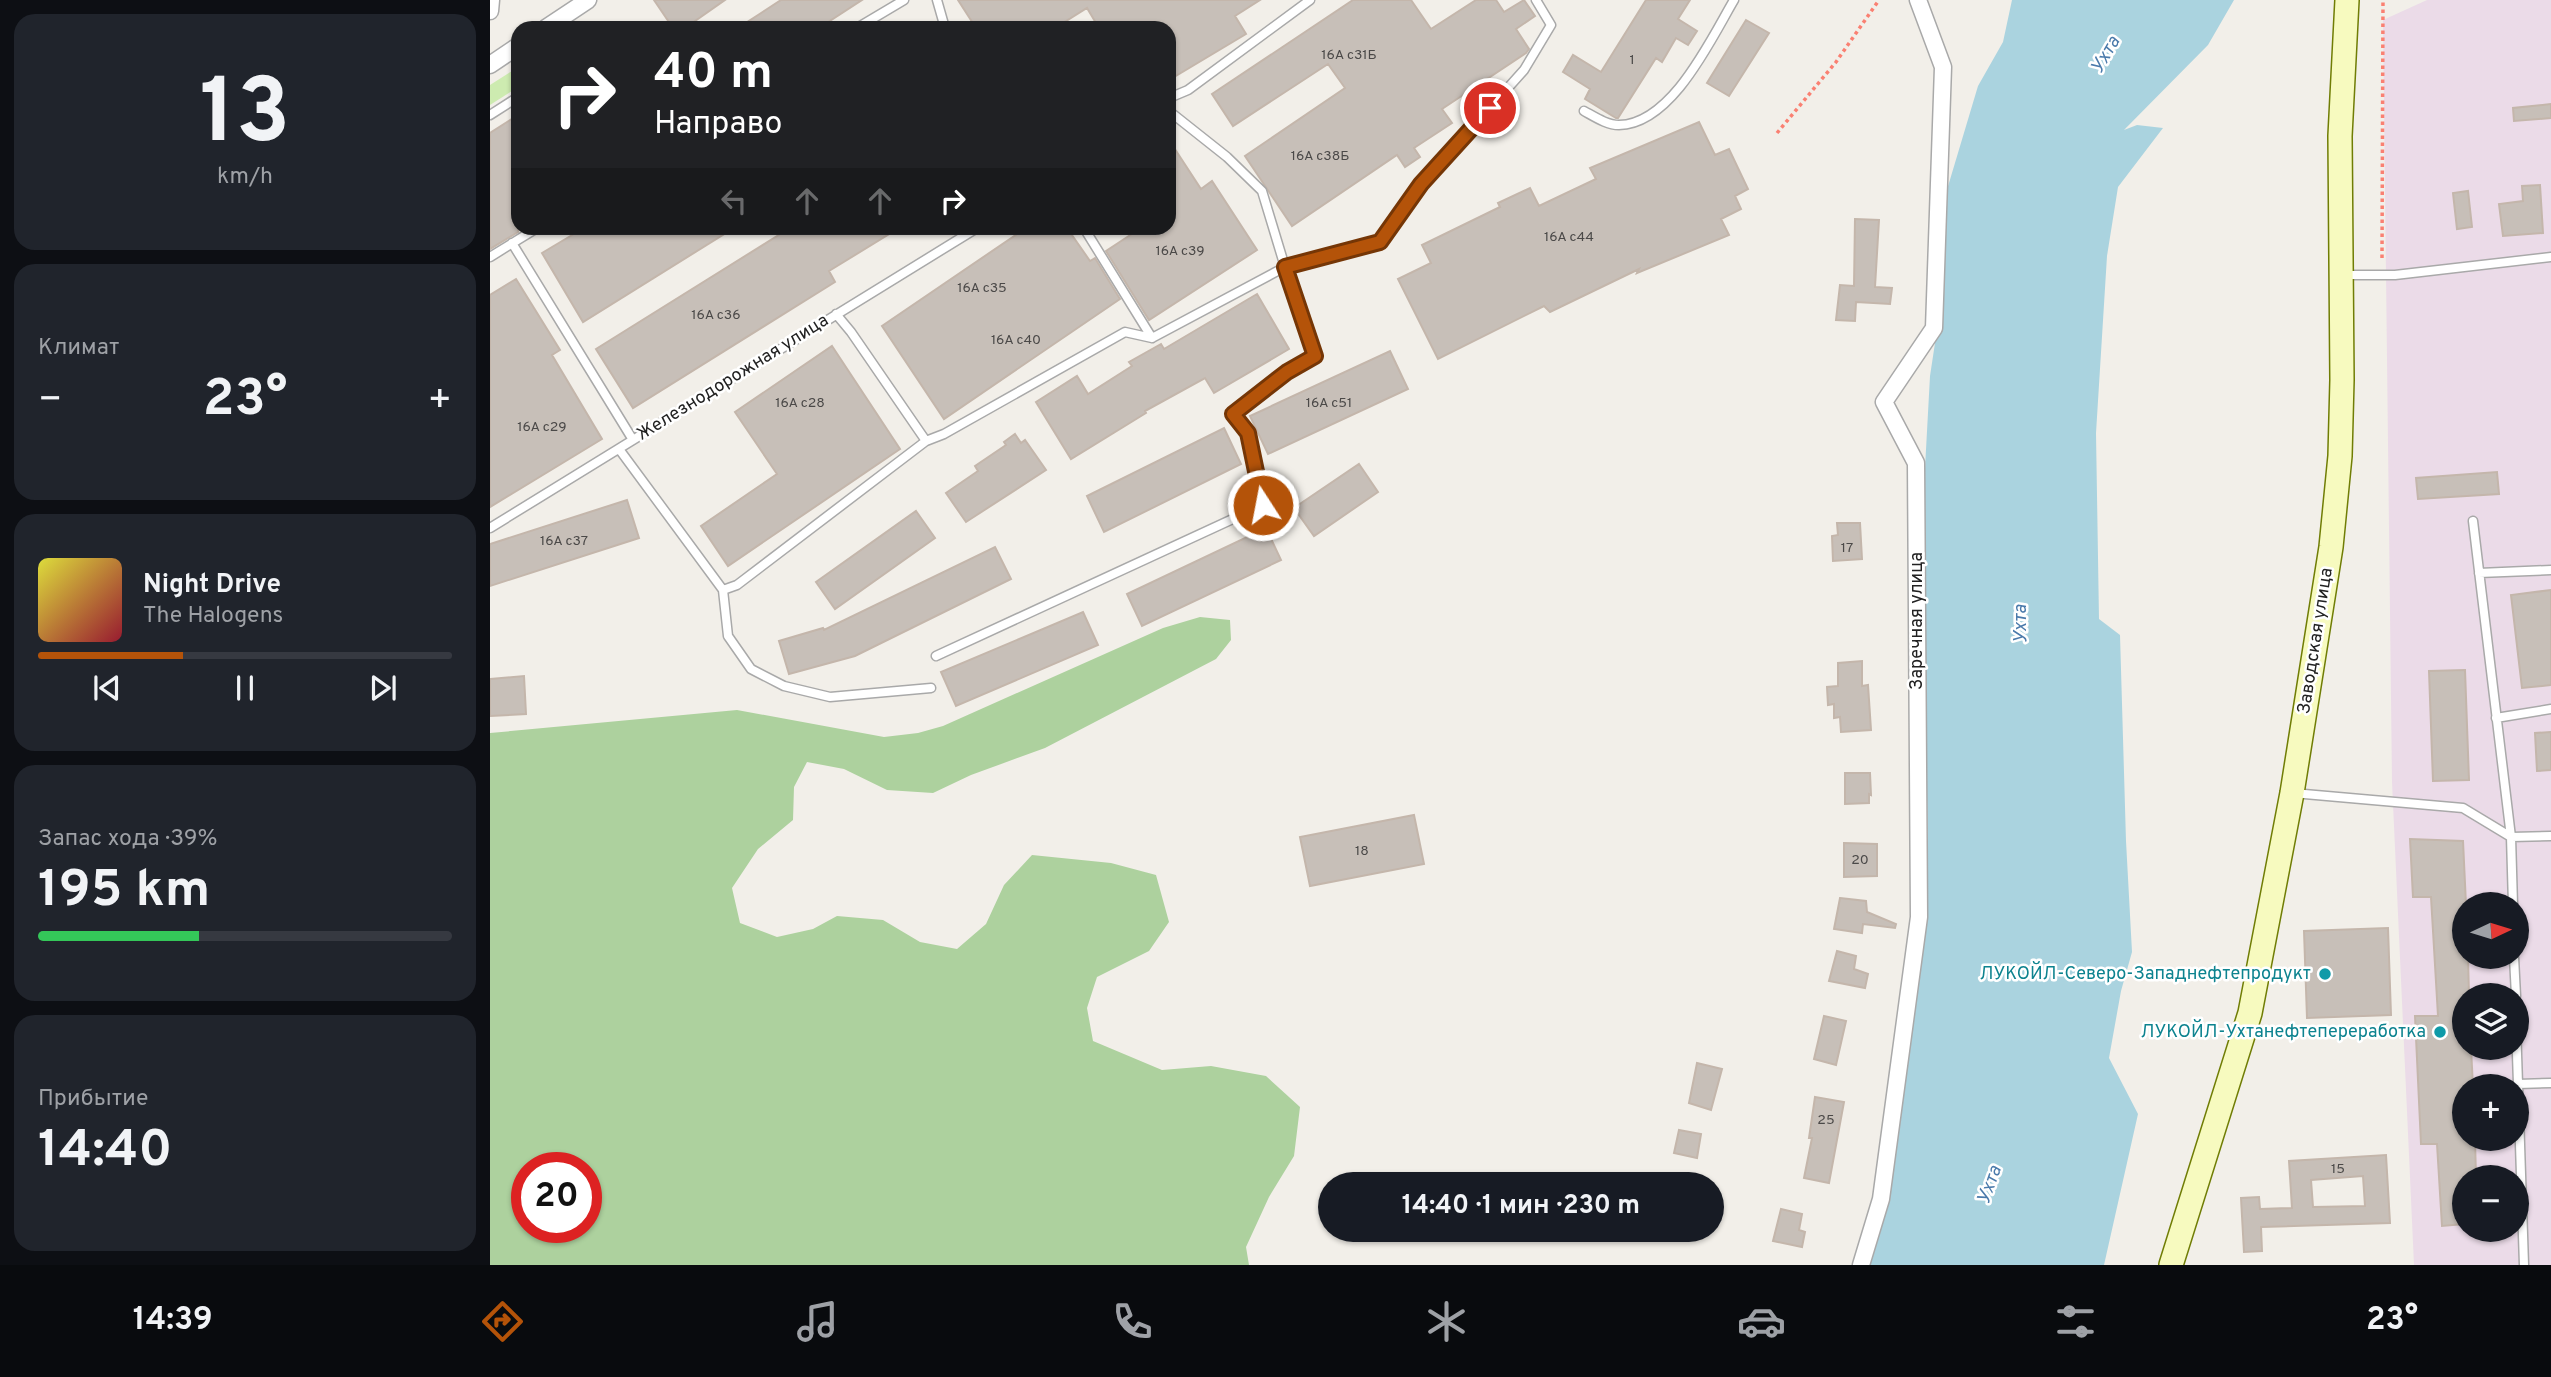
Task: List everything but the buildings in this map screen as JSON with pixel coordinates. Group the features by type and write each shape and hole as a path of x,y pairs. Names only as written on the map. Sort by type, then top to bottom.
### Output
{"street":[{"path":"490,11 491,0"},
{"path":"556,21 588,0"},
{"name":"Заречная улица","path":"1861,1265 1881,1199 1919,917 1916,463 1884,402 1934,328 1943,67 1918,0"},
{"name":"Заводская улица","path":"2171,1265 2250,1013 2292,793 2336,500 2342,380 2340,136 2347,0"},
{"path":"490,65 511,51"}],"lane":[{"path":"870,21 904,0"},
{"path":"937,0 943,21"},
{"path":"1176,95 1188,90 1310,0"},
{"path":"723,590 737,585 926,441 944,434 1125,332 1152,338 1285,267 1380,242 1421,184 1524,70 1552,25 1536,0"},
{"path":"1584,111 1610,124 1622,125 1640,119 1662,106 1685,83 1734,0"},
{"path":"490,115 511,102"},
{"path":"936,656 1263,505 1248,433 1233,414 1287,372 1315,356 1262,191 1227,157 1176,117"},
{"path":"490,257 525,235"},
{"name":"Железнодорожная улица","path":"490,528 966,235"},
{"path":"1088,235 1152,338"},
{"path":"512,243 633,440"},
{"path":"2340,275 2395,275 2551,257"},
{"path":"836,314 926,441"},
{"path":"619,449 723,590 728,636 751,669 784,686 830,697 931,688"},
{"path":"2473,521 2511,837 2513,892"},
{"path":"2479,573 2551,570"},
{"path":"2496,718 2551,709"},
{"path":"2292,793 2463,808 2511,837 2551,836"},
{"path":"2529,1084 2551,1083"},
{"path":"2520,1151 2524,1265"}],"path":[{"path":"1777,132 1836,62 1879,0"},
{"path":"2382,258 2383,0"}],"shaded area":[{"path":"2427,0 2551,0 2551,1265 2414,1265 2392,782 2383,20"}],"green space":[{"path":"511,72 511,92 490,105 490,85"},
{"path":"1200,617 1230,620 1231,640 1216,659 1045,748 971,775 933,793 887,790 844,769 807,762 794,787 793,820 758,849 732,888 740,923 777,937 813,929 837,916 883,920 920,942 957,949 986,924 1004,885 1032,855 1111,863 1156,875 1169,922 1149,951 1097,977 1087,1008 1093,1041 1162,1070 1211,1066 1266,1076 1300,1107 1294,1156 1269,1197 1246,1247 1249,1265 490,1265 490,733 737,710 884,737 918,733 943,726 1163,628"}],"water":[{"name":"Ухта","path":"2012,0 2234,0 2208,45 2124,130 2137,125 2163,128 2118,187 2107,256 2096,433 2099,619 2120,635 2132,952 2121,991 2109,1058 2138,1114 2104,1265 1870,1265 1883,1219 1926,919 1928,837 1922,597 1925,468 1930,376 1942,297 1946,193 1978,86 2003,42"}],"place":[{"name":"ЛУКОЙЛ-Северо-Западнефтепродукт","path":"2325,974"},
{"name":"ЛУКОЙЛ-Ухтанефтепереработка","path":"2440,1032"}],"route":[{"path":"1263,505 1248,433 1233,414 1287,372 1315,356 1285,267 1380,242 1421,184 1490,108"}]}
